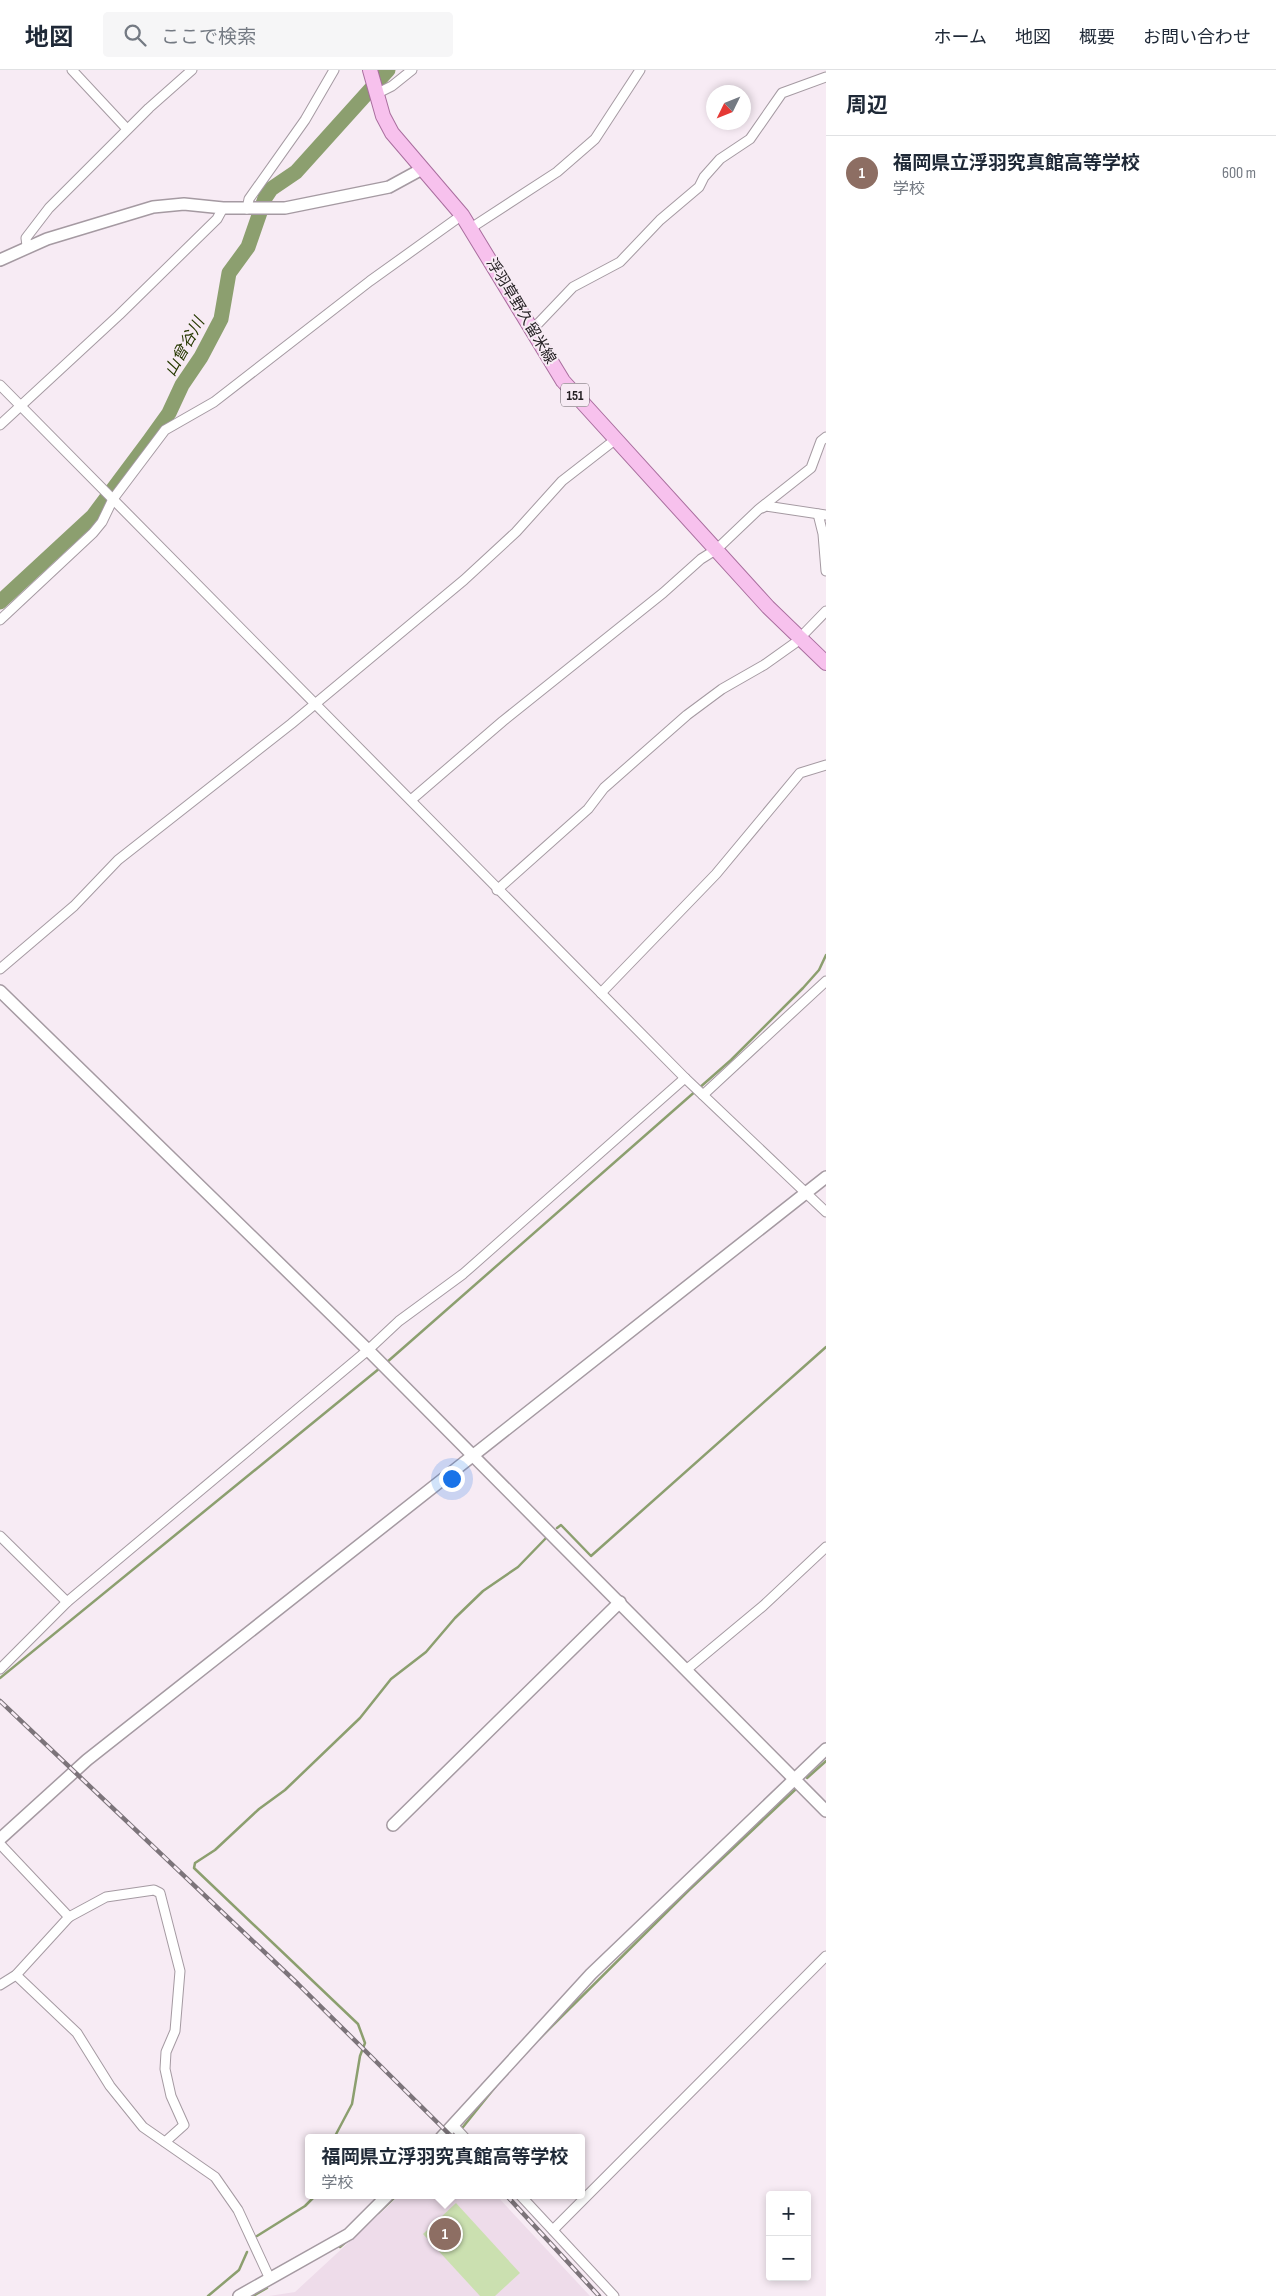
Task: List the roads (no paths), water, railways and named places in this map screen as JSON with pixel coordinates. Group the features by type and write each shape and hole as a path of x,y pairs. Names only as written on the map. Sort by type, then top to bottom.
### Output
{"main road":[{"name":"浮羽草野久留米線","path":"373,83 383,116 392,133 471,228 531,331 563,381 799,639 826,663"}],"street":[{"path":"72,70 127,129"},
{"path":"27,246 26,238 49,208 127,129 192,70"},
{"path":"257,209 249,199 304,120 334,70"},
{"path":"373,83 392,86 412,70"},
{"path":"471,228 557,172 589,144 595,138 640,70"},
{"path":"531,331 573,287 608,270 627,257 649,231 699,187 704,177 720,159 750,139 782,93 826,77"},
{"path":"0,260 27,246 153,207 184,204 257,209 303,205 389,187 422,169"},
{"path":"0,424 22,407 210,226 223,208"},
{"path":"0,620 93,533 102,522 110,496 168,426 214,402 370,281 462,216"},
{"path":"0,385 210,599 315,702 497,890 684,1078 826,1212"},
{"path":"411,800 496,727 664,593 701,559 717,549 759,509 812,468 821,441 826,437"},
{"path":"0,969 74,906 118,860 291,724 315,702 464,580 516,532 562,481 616,439"},
{"path":"759,509 766,506 822,514 826,571"},
{"path":"497,890 588,809 604,788 687,715 722,689 764,665 799,639 826,610"},
{"path":"601,993 716,874 800,773 826,765"},
{"path":"704,1095 826,982"},
{"path":"0,991 473,1454 826,1811"},
{"path":"0,1669 67,1602 368,1350 399,1320 463,1274 684,1078"},
{"path":"0,1839 87,1760 826,1177"},
{"path":"0,1536 67,1602"},
{"path":"686,1670 763,1606 826,1547"},
{"path":"393,1825 620,1602"},
{"path":"444,2134 591,1974 826,1749"},
{"path":"0,1844 69,1917"},
{"path":"0,1985 16,1975 69,1917 106,1897 154,1890 160,1893 180,1972 175,2031 166,2052 165,2069 171,2096 184,2125 165,2142"},
{"path":"585,2198 826,1956"},
{"path":"16,1975 77,2033 116,2093 143,2126 215,2177 238,2210 270,2279"},
{"path":"453,2124 462,2134"},
{"path":"239,2296 348,2234 384,2199"},
{"path":"524,2199 614,2296"},
{"path":"553,2230 584,2199"}],"waterway":[{"name":"山曾谷川","path":"0,602 93,516 149,441 169,413 182,385 201,357 221,319 229,273 248,247 265,198 271,189 296,172 388,70"},
{"path":"386,1363 731,1060 803,988 819,970 826,955"},
{"path":"557,1528 561,1525 591,1556 826,1347"},
{"path":"0,1678 380,1368"},
{"path":"336,2134 352,2104 360,2056 365,2043 358,2024 194,1868 195,1863 215,1850 259,1809 285,1790 360,1718 391,1679 426,1652 455,1618 483,1591 518,1567 547,1537"},
{"path":"807,1778 826,1761"},
{"path":"539,2039 688,1891 797,1788"},
{"path":"463,2127 496,2086"},
{"path":"257,2236 305,2206 312,2199"},
{"path":"378,2213 393,2199"},
{"path":"340,2247 348,2240"},
{"path":"208,2296 239,2270 247,2252"},
{"path":"253,2296 267,2288"}],"railway":[{"path":"0,1701 298,1984 449,2134"},
{"path":"510,2199 599,2296"}],"place":[{"name":"福岡県立浮羽究真館高等学校","path":"445,2234"}]}
